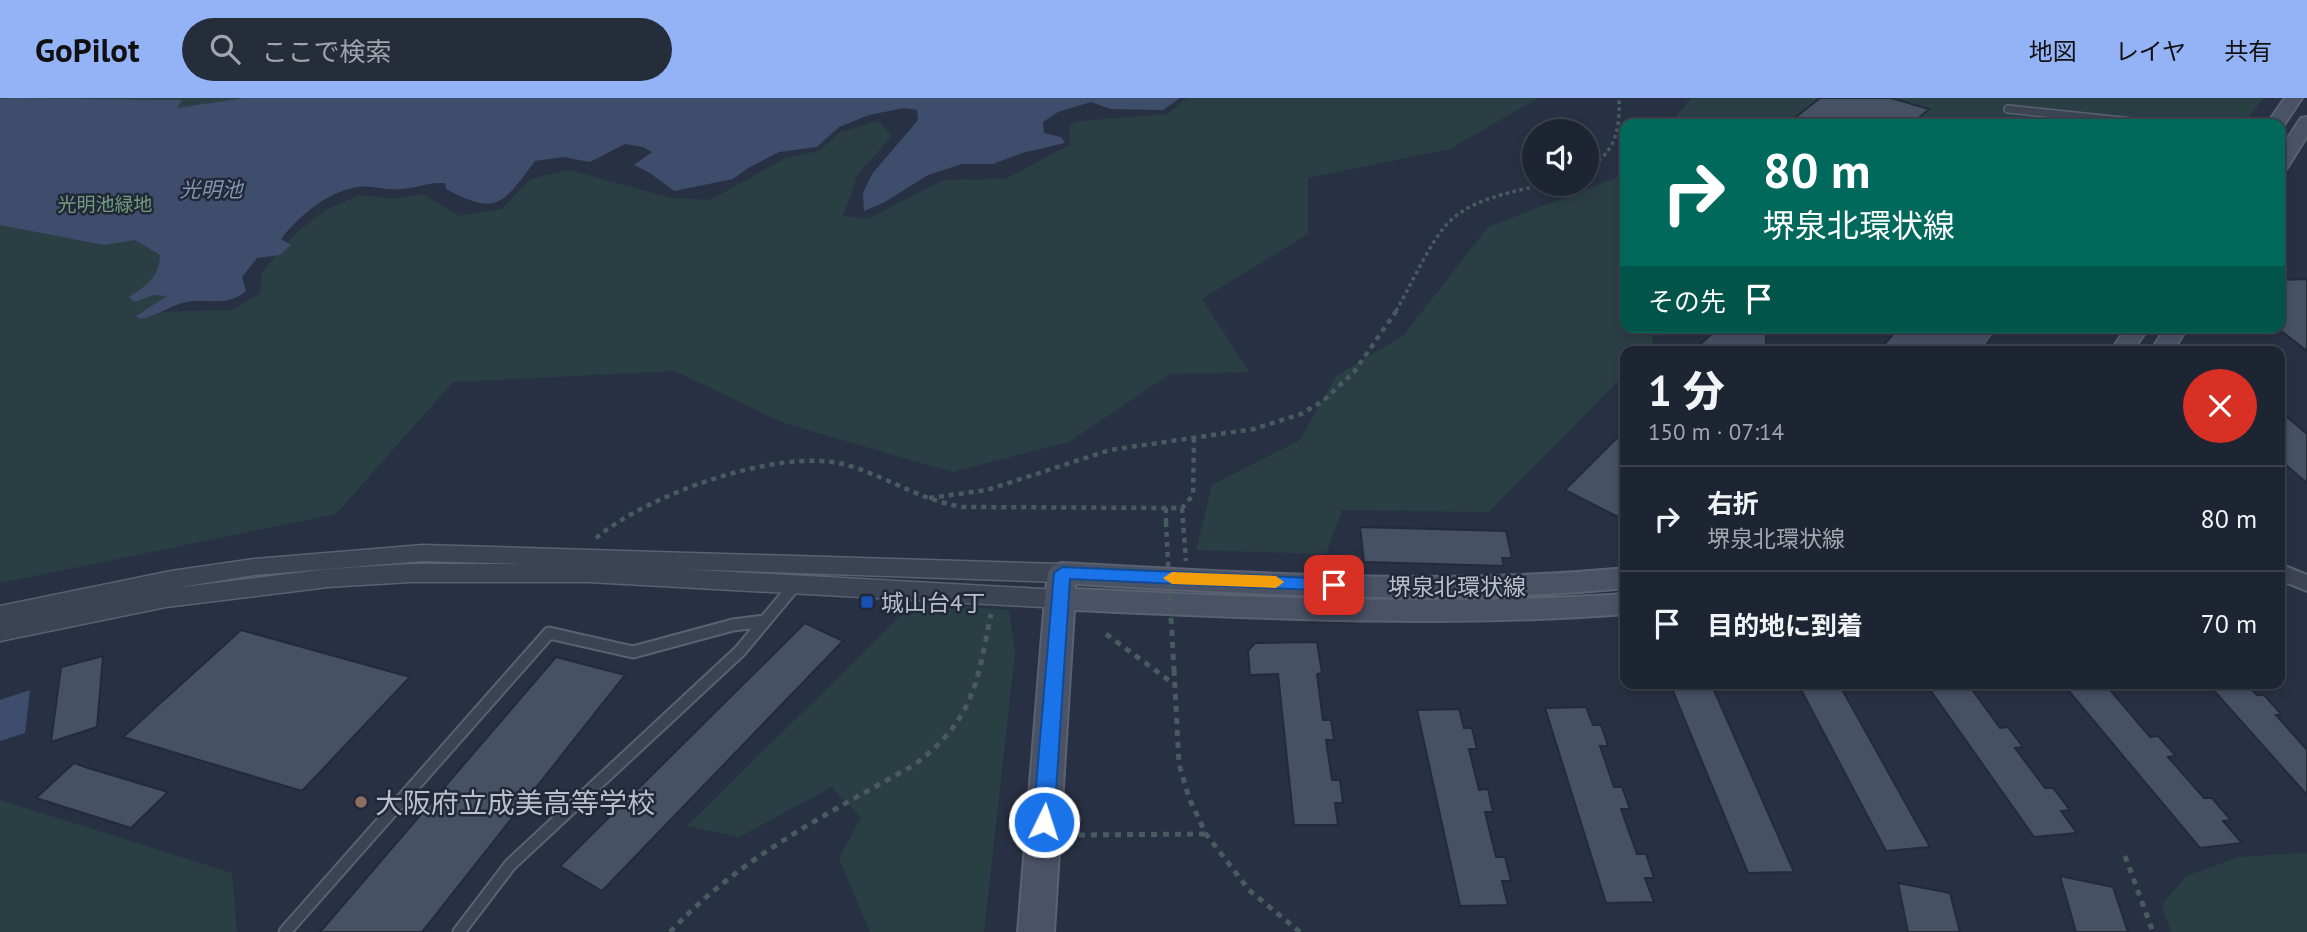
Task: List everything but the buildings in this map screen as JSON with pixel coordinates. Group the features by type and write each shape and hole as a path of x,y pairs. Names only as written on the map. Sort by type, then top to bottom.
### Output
{"main road":[{"path":"2279,119 2294,98"},
{"path":"2285,156 2307,122"},
{"name":"堺泉北環状線","path":"1061,586 1470,588 1577,584 1620,579"},
{"path":"1036,932 1061,586"},
{"name":"堺泉北環状線","path":"1061,586 1364,612 1479,612 1620,604"}],"street":[{"path":"0,615 170,580 332,559 423,553 584,557 1061,586"},
{"path":"0,632 166,598 328,578 410,573 589,573 795,584 1061,586"},
{"path":"2285,574 2307,584"}],"lane":[{"path":"2008,109 2103,119"},
{"path":"459,932 510,866 740,651 795,584"},
{"path":"285,932 549,633 633,652 733,625 765,621"}],"path":[{"path":"1599,163 1610,152 1620,129 1619,98"},
{"path":"929,498 984,491 1080,458 1130,445 1194,439 1275,424 1302,414 1323,401 1345,382 1373,348 1444,228 1465,210 1522,191"},
{"path":"1186,565 1182,508 1193,495 1194,439"},
{"path":"584,557 599,535 617,519 746,469 789,461 828,461 858,469 961,508 1182,508"},
{"path":"1166,508 1179,764 1189,798 1206,834 1249,890 1300,932"},
{"path":"670,932 715,887 750,860 932,754 956,730 969,707 992,609"},
{"path":"1106,634 1174,684"},
{"path":"1079,835 1206,834"},
{"path":"2125,856 2153,932"}],"green space":[{"name":"光明池緑地","path":"0,98 439,98 162,312 231,310 260,294 262,272 296,233 325,210 360,195 394,199 423,194 459,216 502,209 530,179 569,170 671,198 710,200 786,158 819,151 840,132 879,121 892,136 858,174 843,216 868,219 943,180 1005,179 1070,145 1069,125 1080,121 1168,114 1186,98 1538,98 1450,149 1308,178 1308,234 1202,299 1249,372 1170,374 1069,442 952,472 784,423 675,371 453,382 336,514 0,583"},
{"path":"1691,98 2263,98 2248,119 1674,119"},
{"path":"1620,176 1620,333 1654,333 1651,346 1620,346 1620,379 1489,512 1342,510 1326,554 1196,550 1212,485 1300,440 1336,376 1403,336 1488,227 1569,196 1599,196 1599,184"},
{"path":"914,603 1009,610 1015,653 984,932 870,932 839,858 861,818 832,787 739,837 687,826"},
{"path":"0,800 232,873 237,932 0,932"},
{"path":"2307,853 2307,932 2171,932 2162,905 2186,876 2239,857"}],"water":[{"name":"光明池","path":"244,98 1180,98 1163,110 1110,109 1091,102 1058,112 1043,122 1044,133 1061,137 1065,143 1022,153 993,164 962,164 928,175 885,202 864,211 863,193 872,174 918,120 917,110 904,108 869,115 839,127 817,147 779,152 733,179 674,191 634,165 652,152 643,147 625,144 590,162 563,157 535,161 506,196 489,204 463,198 446,189 445,183 396,189 357,187 335,194 296,222 281,239 291,245 280,255 257,258 242,277 246,291 238,296 222,301 182,303 140,319 136,316 167,296 153,295 134,302 129,297 146,285 154,275 160,255 135,240 104,245 0,225 0,99 182,100 177,108"},
{"path":"30,690 25,733 0,741 0,700"}],"slow traffic":[{"path":"1172,578 1276,582"}],"place":[{"name":"城山台4丁","path":"867,602"},
{"name":"大阪府立成美高等学校","path":"361,802"}],"route":[{"path":"1044,822 1062,573 1334,585"}]}
